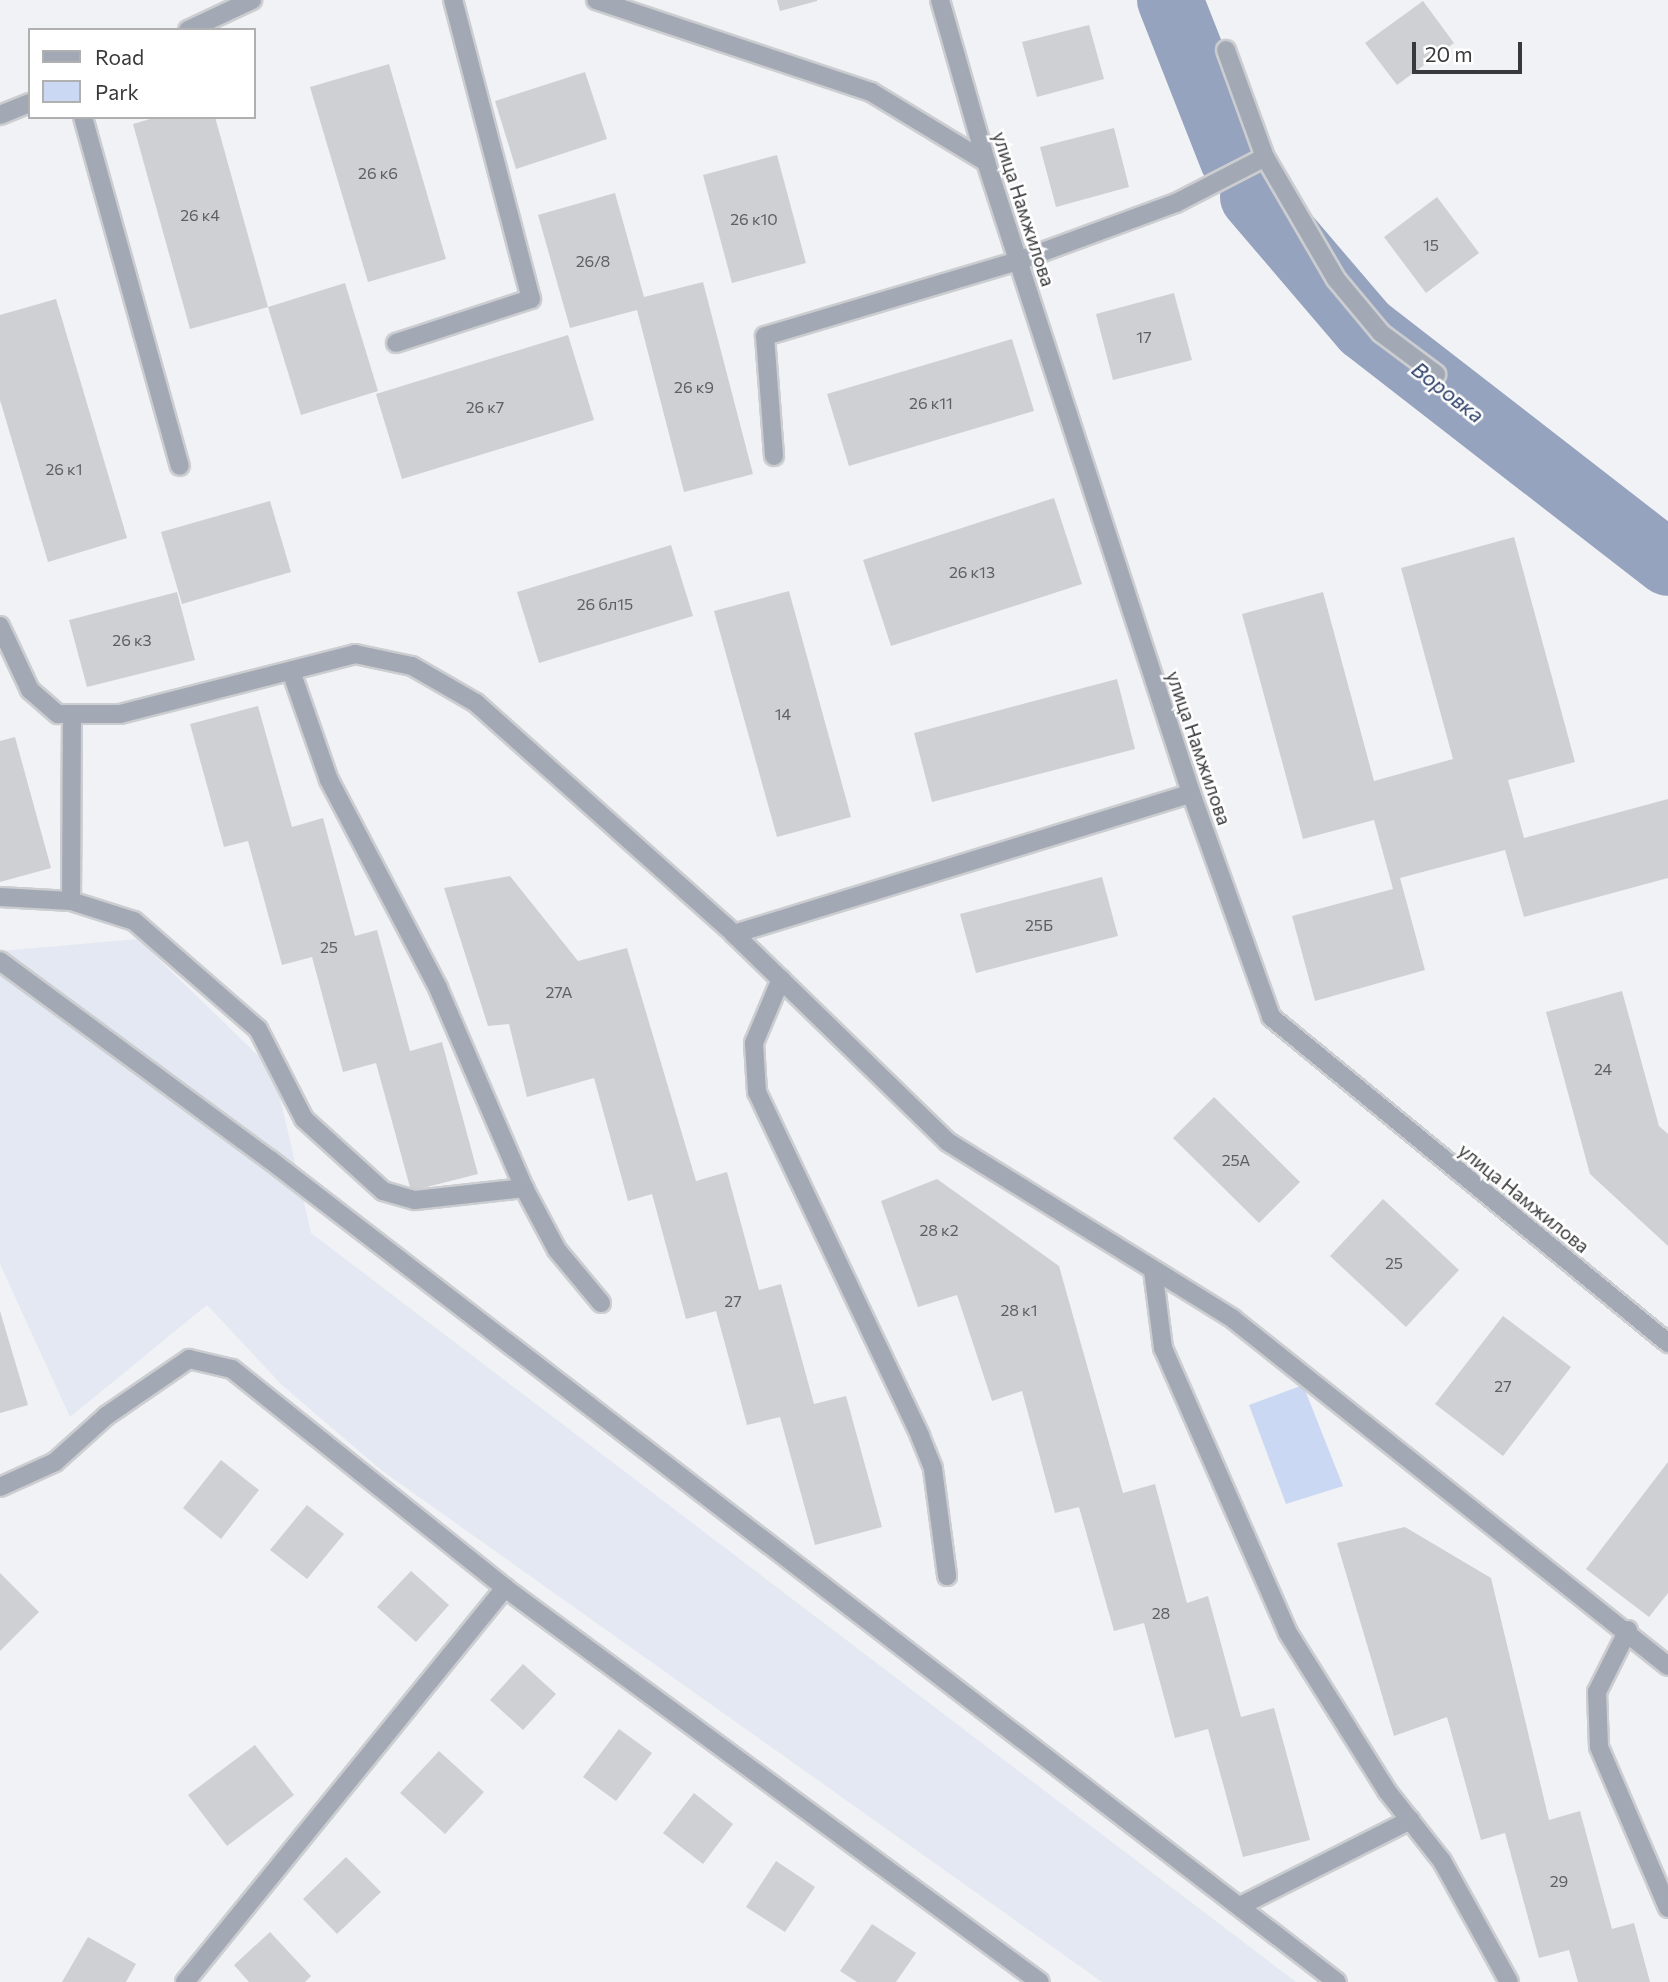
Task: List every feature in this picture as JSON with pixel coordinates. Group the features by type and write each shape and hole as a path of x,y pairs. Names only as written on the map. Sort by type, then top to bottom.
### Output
{"street":[{"path":"192,28 252,0"},
{"path":"396,343 531,299 453,0"},
{"path":"596,0 871,92 986,162"},
{"name":"улица Намжилова","path":"940,0 986,162 1191,793 1271,1017 1668,1343"},
{"path":"1226,50 1265,157 1336,279 1381,333 1436,374"},
{"path":"0,115 28,104"},
{"path":"84,119 180,466"},
{"path":"774,456 765,336 1018,261 1176,203 1265,157"},
{"path":"0,626 30,690 58,714 120,714 355,654 412,666 475,703 734,934 948,1142 1233,1320 1628,1630 1668,1666"},
{"path":"291,671 329,780 438,988 524,1188 557,1251 601,1303"},
{"path":"71,901 72,714"},
{"path":"734,934 1191,793"},
{"path":"0,897 71,901 134,921 258,1029 304,1119 383,1191 415,1200 524,1188"},
{"path":"0,961 280,1167 1337,1982"},
{"path":"781,979 754,1043 757,1092 920,1436 933,1469 947,1576"},
{"path":"1153,1270 1163,1348 1288,1633 1410,1821 1482,1924 1509,1982"},
{"path":"0,1487 55,1462 106,1416 189,1359 205,1358 232,1369 505,1588 1041,1982"},
{"path":"185,1982 505,1588"},
{"path":"1628,1630 1597,1692 1599,1747 1668,1908"},
{"path":"1240,1906 1410,1821"}],"shaded area":[{"path":"138,939 274,1071 311,1233 1296,1982 1102,1982 381,1470 282,1385 207,1305 70,1417 0,1264 0,951"}],"green space":[{"path":"1303,1385 1343,1486 1286,1504 1249,1405"}],"building":[{"path":"777,0 817,0 817,1 780,11"},
{"path":"1423,1 1454,43 1397,85 1365,43"},
{"path":"1089,25 1104,79 1037,97 1022,42"},
{"path":"389,64 446,259 368,282 310,87"},
{"path":"585,72 607,139 516,169 495,101"},
{"path":"150,119 216,119 268,307 190,329 133,124"},
{"path":"1114,128 1129,187 1056,207 1040,147"},
{"path":"777,155 806,263 732,283 703,175"},
{"path":"615,193 644,297 703,282 753,474 684,492 637,310 570,328 538,215"},
{"path":"1437,197 1479,253 1426,293 1384,237"},
{"path":"345,283 378,391 301,415 268,307"},
{"path":"1174,293 1192,360 1113,380 1096,314"},
{"path":"56,299 127,538 48,562 0,400 0,315"},
{"path":"568,335 594,420 402,479 376,394"},
{"path":"1012,339 1034,411 849,466 827,394"},
{"path":"1054,498 1082,584 891,646 863,560"},
{"path":"270,501 291,572 182,604 161,532"},
{"path":"1514,537 1575,762 1508,780 1524,838 1668,799 1668,878 1524,917 1505,850 1400,878 1425,970 1315,1001 1292,916 1393,889 1374,820 1303,839 1242,614 1323,592 1374,781 1453,759 1401,568"},
{"path":"671,545 693,616 539,663 517,592"},
{"path":"789,591 851,817 777,837 714,611"},
{"path":"177,592 195,660 87,687 69,620"},
{"path":"1117,679 1135,749 932,802 914,733"},
{"path":"258,706 292,827 323,818 355,936 377,930 410,1051 442,1042 478,1174 411,1191 376,1063 343,1072 312,957 282,965 248,841 224,847 190,724"},
{"path":"15,737 51,868 0,882 0,741"},
{"path":"510,876 578,961 627,948 696,1181 727,1172 759,1290 781,1284 814,1404 846,1396 882,1527 815,1545 780,1417 747,1425 716,1311 686,1319 652,1194 628,1201 594,1078 527,1097 509,1024 488,1026 444,888"},
{"path":"1102,877 1118,936 976,973 960,914"},
{"path":"1622,991 1659,1126 1668,1134 1668,1246 1590,1174 1546,1012"},
{"path":"1214,1097 1300,1182 1259,1223 1173,1138"},
{"path":"937,1179 1059,1266 1123,1493 1155,1484 1187,1603 1208,1596 1241,1717 1274,1708 1310,1840 1243,1857 1208,1729 1175,1738 1144,1623 1114,1631 1079,1507 1055,1513 1022,1391 992,1401 957,1295 918,1307 881,1201"},
{"path":"1383,1199 1459,1270 1406,1327 1330,1256"},
{"path":"0,1311 28,1405 0,1413"},
{"path":"1503,1316 1571,1367 1503,1456 1435,1404"},
{"path":"221,1460 259,1490 221,1539 183,1508"},
{"path":"1668,1462 1668,1593 1649,1617 1586,1569"},
{"path":"307,1505 344,1534 307,1579 270,1550"},
{"path":"1405,1527 1491,1578 1549,1820 1580,1811 1612,1929 1634,1923 1650,1982 1578,1982 1569,1950 1539,1958 1505,1833 1481,1840 1447,1717 1394,1736 1337,1543"},
{"path":"411,1571 449,1605 416,1642 377,1607"},
{"path":"0,1573 39,1612 0,1651"},
{"path":"523,1664 556,1694 523,1730 490,1700"},
{"path":"619,1729 652,1753 616,1801 583,1777"},
{"path":"255,1745 294,1795 227,1846 188,1795"},
{"path":"439,1751 484,1792 445,1834 400,1793"},
{"path":"694,1793 733,1824 703,1864 663,1833"},
{"path":"346,1857 381,1892 337,1934 303,1899"},
{"path":"776,1861 815,1887 785,1932 746,1907"},
{"path":"872,1924 916,1953 896,1982 857,1982 840,1971"},
{"path":"270,1932 311,1976 305,1982 249,1982 234,1965"},
{"path":"88,1937 136,1964 126,1982 62,1982"}],"waterway":[{"name":"Воровка","path":"1170,0 1233,160"},
{"name":"Воровка","path":"1253,197 1365,328 1668,563"}]}
